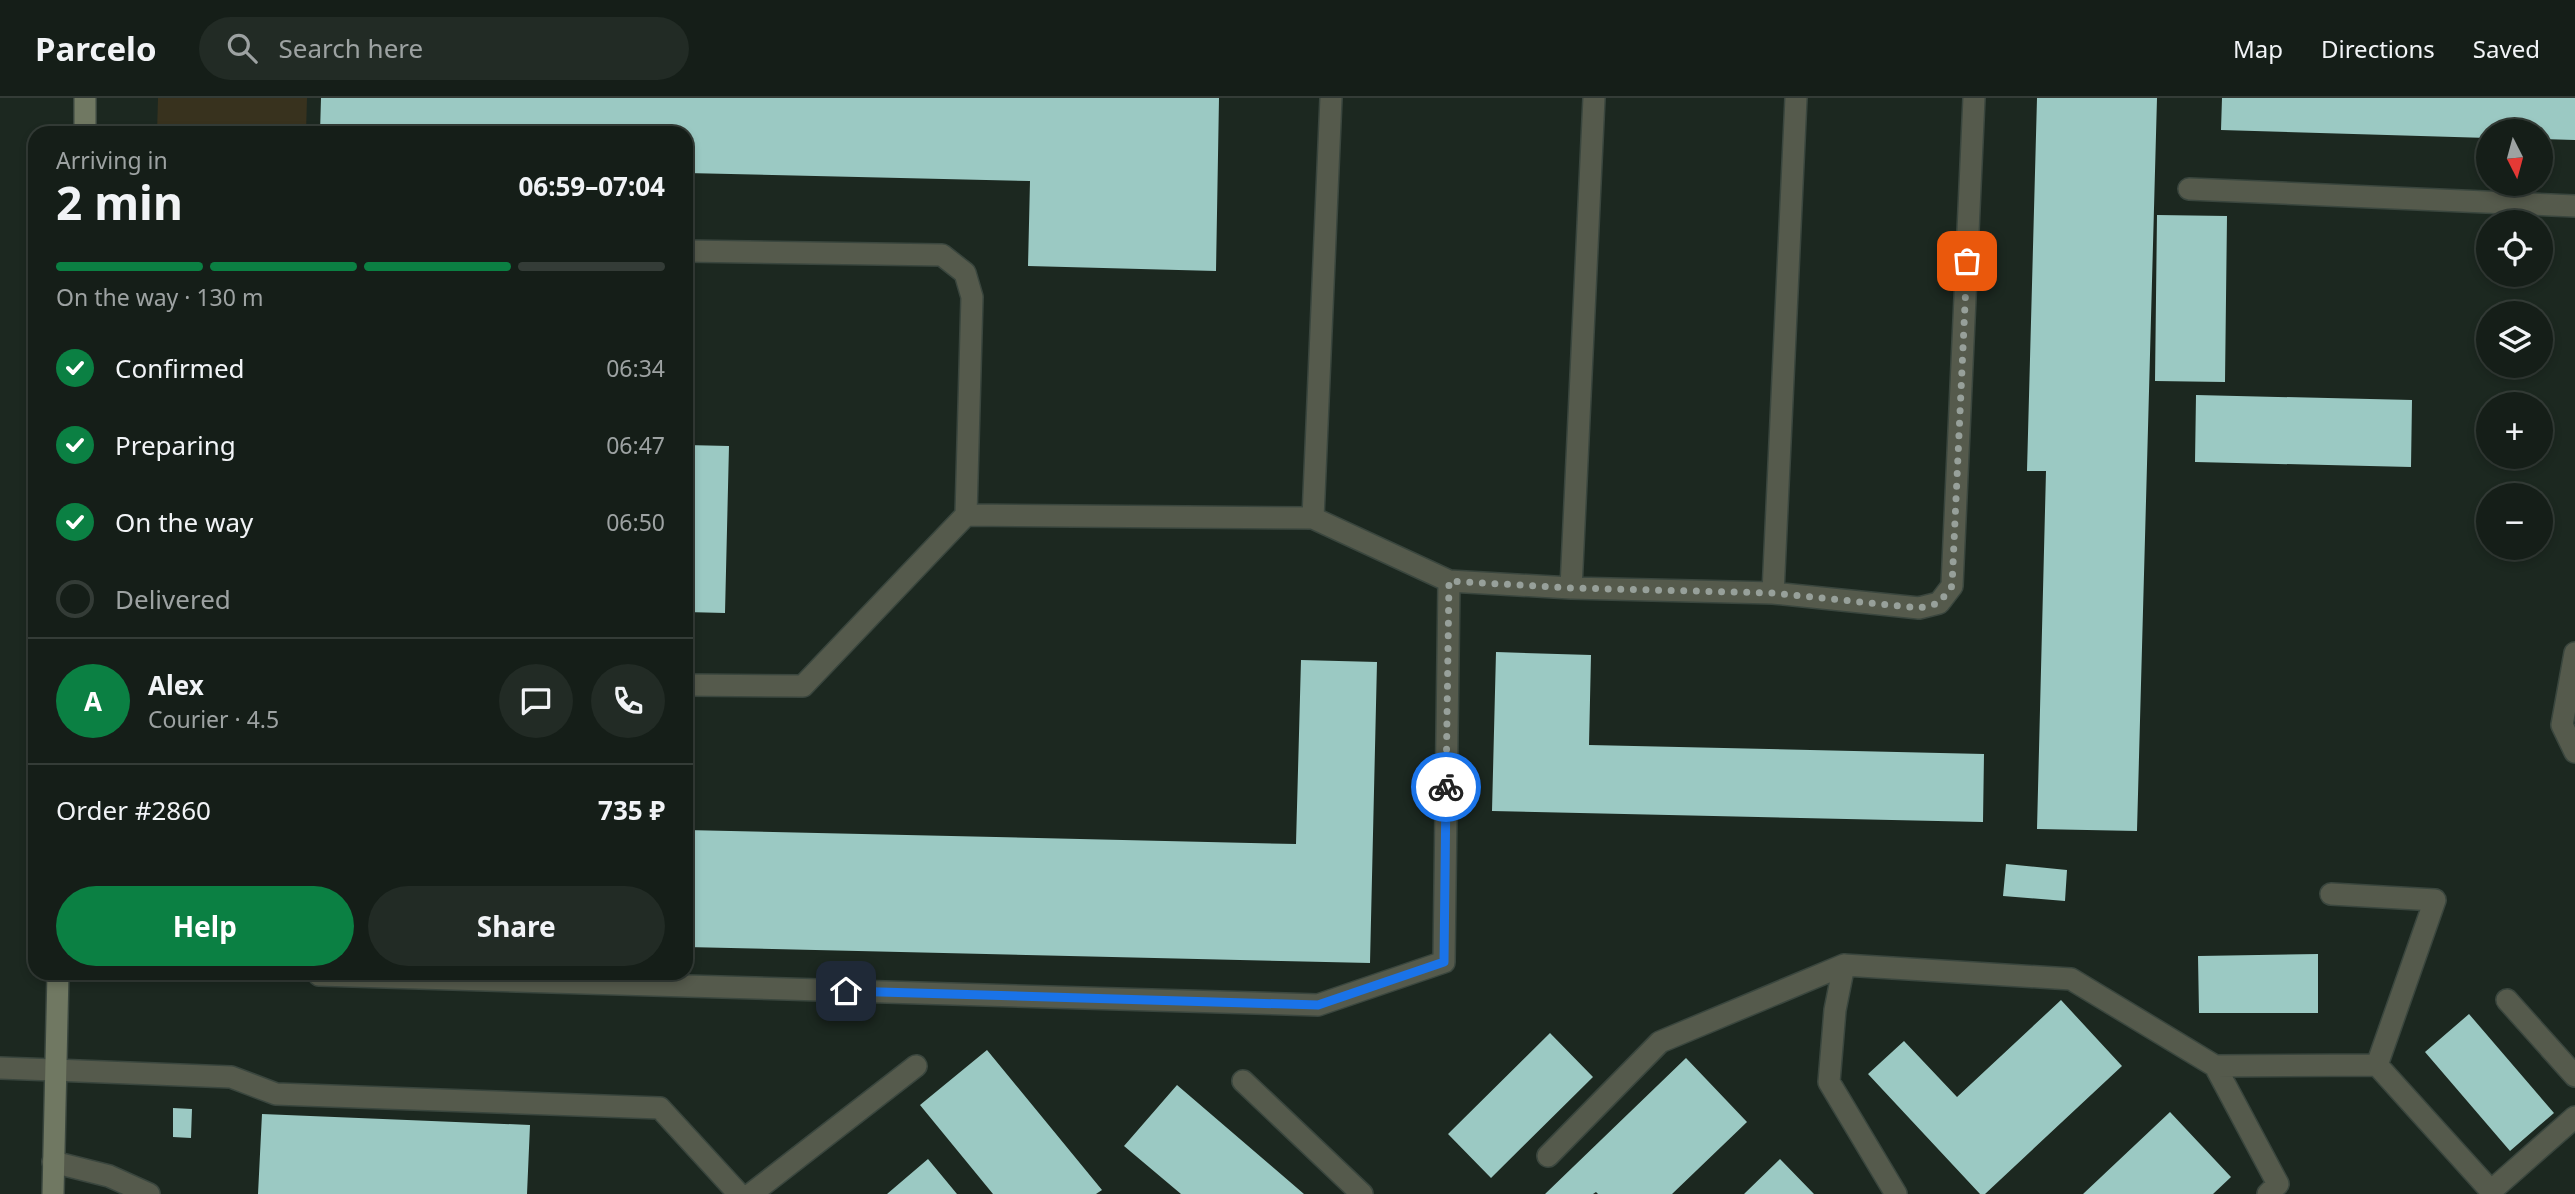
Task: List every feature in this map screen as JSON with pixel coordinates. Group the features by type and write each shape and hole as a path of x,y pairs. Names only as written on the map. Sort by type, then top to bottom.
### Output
{"main road":[{"path":"85,98 85,126"},
{"path":"53,1194 58,980"}],"street":[{"path":"1313,518 1331,98"},
{"path":"1571,588 1594,98"},
{"path":"1773,593 1796,98"},
{"path":"966,515 1313,518 1449,581 1571,588 1773,593 1919,608 1939,603 1952,586 1974,98"},
{"path":"2189,189 2575,206"},
{"path":"693,251 942,255 965,273 972,297 966,515 803,687 693,685"},
{"path":"486,980 1318,1005 1444,962 1449,581"},
{"path":"2575,653 2562,725 2575,752"},
{"path":"2332,894 2435,900 2377,1065"},
{"path":"1844,965 1835,1010 1829,1082 1896,1194"},
{"path":"1548,1156 1660,1042 1844,965 2071,979 2215,1066 2278,1184 2268,1194"},
{"path":"2507,1000 2575,1076"},
{"path":"2215,1066 2377,1065 2490,1192 2575,1117"},
{"path":"751,1194 916,1066"},
{"path":"0,1068 231,1077 276,1094 660,1108 739,1194"},
{"path":"1243,1081 1362,1194"},
{"path":"52,1162 109,1176 149,1194"}],"shaded area":[{"path":"158,98 307,98 306,126 157,126"}],"building":[{"path":"321,98 1219,98 1216,271 1028,266 1030,181 693,173 693,126 320,126"},
{"path":"2037,98 2157,98 2137,831 2037,829 2046,471 2027,471"},
{"path":"2222,98 2575,98 2575,140 2553,139 2553,119 2476,119 2476,138 2221,130"},
{"path":"2157,215 2227,216 2225,382 2155,381"},
{"path":"2196,395 2412,400 2411,467 2195,462"},
{"path":"693,445 729,446 725,613 693,612"},
{"path":"1496,652 1591,655 1589,745 1984,754 1983,822 1492,811"},
{"path":"1301,660 1377,662 1370,963 693,947 693,830 1296,844"},
{"path":"2006,864 2067,870 2065,901 2003,896"},
{"path":"2318,954 2318,1013 2199,1013 2198,956"},
{"path":"2061,1000 2122,1066 1985,1194 1980,1194 1868,1074 1904,1041 1957,1097"},
{"path":"2469,1014 2554,1113 2510,1151 2425,1052"},
{"path":"1550,1033 1593,1077 1491,1178 1448,1134"},
{"path":"987,1050 1102,1190 1096,1194 993,1194 920,1105"},
{"path":"1686,1058 1747,1122 1672,1194 1545,1194"},
{"path":"1177,1085 1304,1194 1181,1194 1124,1146"},
{"path":"173,1108 192,1109 191,1138 173,1137"},
{"path":"2170,1112 2231,1177 2213,1194 2083,1194"},
{"path":"262,1114 530,1125 527,1194 258,1194"},
{"path":"928,1159 957,1194 887,1194"},
{"path":"1780,1159 1814,1194 1744,1194"}],"way so far":[{"path":"1446,787 1449,581 1571,588 1773,593 1919,608 1939,603 1952,586 1967,261"}],"route":[{"path":"846,991 1318,1005 1444,962 1446,787"}]}
